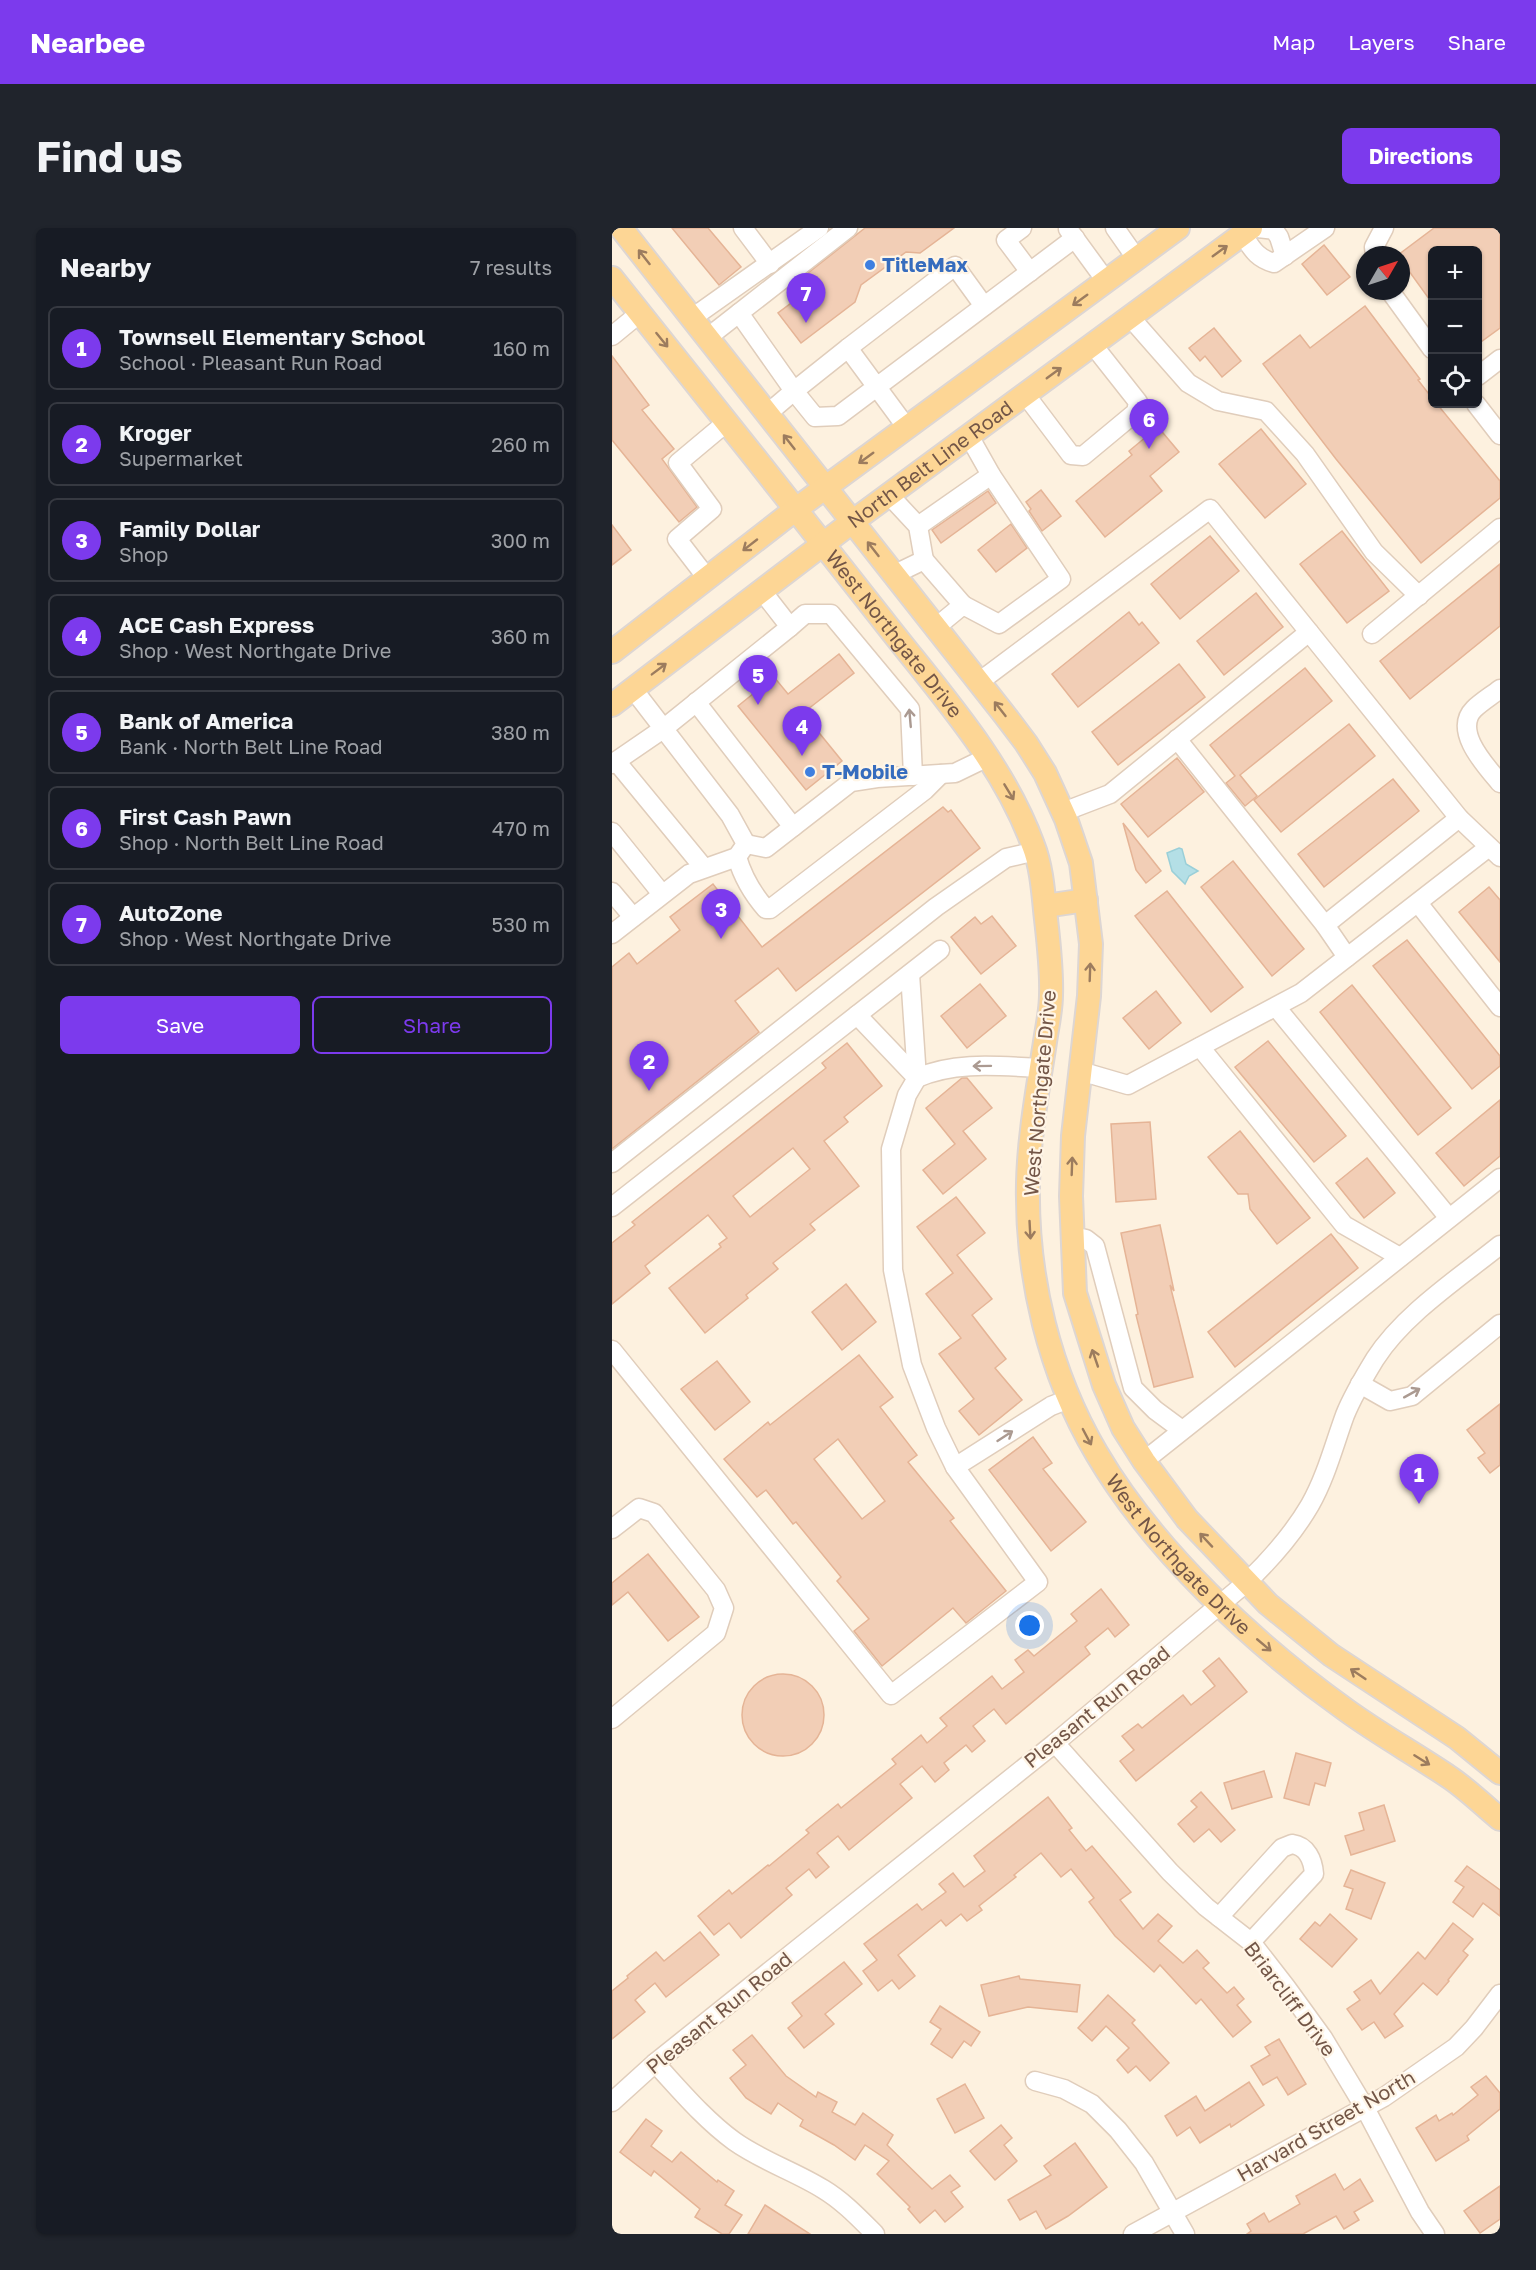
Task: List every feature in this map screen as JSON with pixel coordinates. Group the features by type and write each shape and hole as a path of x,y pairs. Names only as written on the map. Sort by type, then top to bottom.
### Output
{"main road":[{"name":"West Northgate Drive","path":"621,228 1019,734 1045,773 1063,812 1081,863 1091,944 1090,975 1072,1136 1072,1236 1075,1293 1104,1385 1123,1428 1144,1461 1194,1526 1268,1604 1324,1650 1457,1738 1500,1773"},
{"path":"612,652 796,509 1178,228"},
{"name":"North Belt Line Road","path":"612,705 852,522 1251,228"},
{"name":"West Northgate Drive","path":"612,278 796,509 988,757 1018,806 1036,851 1045,906 1051,997 1028,1183 1031,1255 1050,1344 1069,1399 1086,1435 1115,1482 1156,1535 1221,1606 1314,1686 1348,1712 1452,1779 1500,1819"},
{"path":"988,757 1019,734"},
{"path":"1045,906 1086,900"},
{"path":"1041,1068 1080,1071"},
{"path":"1069,1399 1104,1385"}],"street":[{"path":"743,228 770,264"},
{"path":"692,318 819,228"},
{"path":"708,338 848,228"},
{"path":"1022,228 1006,240 1030,272"},
{"path":"1115,228 1136,258"},
{"path":"1251,228 1245,238 1253,252 1264,261 1279,260 1325,228"},
{"path":"1258,228 1274,230 1279,237 1279,260"},
{"path":"1375,246 1384,228"},
{"path":"739,313 815,417 838,416 1030,272 1071,233 1106,281"},
{"path":"767,414 955,266 984,306"},
{"path":"1397,300 1428,343"},
{"path":"612,336 640,313"},
{"path":"1130,317 1188,383 1218,401 1266,411 1305,454 1374,552 1419,596"},
{"path":"1025,394 1071,455 1083,456 1136,412 1138,402 1093,345"},
{"path":"848,348 907,428"},
{"path":"1482,373 1500,359"},
{"path":"1479,408 1500,435"},
{"path":"707,578 677,539 712,509 678,463 727,422"},
{"path":"889,495 918,526 924,560 963,605 999,624 1061,579 991,476 969,436"},
{"path":"918,526 991,476"},
{"path":"979,682 1210,509 1460,818 1495,852 1418,903 1301,993 1128,1085 1080,1071"},
{"path":"1372,634 1500,528"},
{"path":"893,575 924,560"},
{"path":"762,591 790,627"},
{"path":"936,628 963,605"},
{"path":"704,868 614,763 663,729 805,615 831,614 910,709 913,776"},
{"path":"1063,812 1110,794 1309,632"},
{"path":"633,689 730,815 741,851 743,878 766,909 770,909 925,790 941,774"},
{"path":"1500,689 1472,710 1468,722 1469,739 1473,748 1500,783"},
{"path":"696,702 793,827"},
{"path":"1177,739 1325,925 1347,957"},
{"path":"612,934 689,874 741,851 766,848 851,782 955,773 988,757"},
{"path":"1325,925 1460,818"},
{"path":"612,832 662,894"},
{"path":"612,1163 936,907 1006,858 1036,851"},
{"path":"612,892 633,917"},
{"path":"1418,903 1500,1007"},
{"path":"612,1207 940,950"},
{"path":"910,974 917,1078"},
{"path":"1276,1006 1449,1218"},
{"path":"857,1015 917,1078"},
{"path":"1200,1047 1344,1225 1400,1257"},
{"path":"612,1350 891,1695 1038,1582 955,1467 936,1428 912,1365 893,1270 891,1149 907,1095 917,1078 929,1072 979,1065 1041,1068"},
{"path":"1144,1461 1500,1178"},
{"path":"1072,1236 1086,1239 1095,1246 1133,1388 1155,1410 1182,1430"},
{"name":"Pleasant Run Road","path":"612,2102 655,2063 1055,1743 1247,1582 1272,1557 1311,1504 1328,1467 1346,1413 1377,1357 1407,1322 1500,1245"},
{"path":"1360,1384 1390,1401 1412,1395 1500,1324"},
{"path":"1104,1385 1133,1388"},
{"path":"955,1467 1051,1406 1069,1399"},
{"path":"612,1530 639,1508 654,1513 716,1590 724,1608 716,1633 612,1719"},
{"name":"Briarcliff Drive","path":"1055,1743 1170,1872 1206,1907 1251,1942 1323,2038 1365,2108 1420,2212 1436,2234"},
{"path":"1219,1917 1282,1848 1292,1844 1305,1849 1313,1863 1314,1874 1251,1942"},
{"name":"Harvard Street North","path":"1133,2234 1365,2108 1429,2068 1456,2047 1500,1994"},
{"path":"655,2063 705,2117 734,2141 770,2163 824,2189 850,2209 875,2234"},
{"path":"1035,2081 1064,2089 1092,2104 1118,2130 1144,2163 1185,2234"}],"water":[{"path":"1182,849 1186,864 1198,871 1189,876 1185,884 1172,871 1167,853"}],"building":[{"path":"672,228 708,228 741,267 719,285"},
{"path":"865,228 954,228 920,253 906,252 861,285 855,302 801,343 778,313 811,288 803,277"},
{"path":"1434,228 1500,228 1500,328 1482,341 1482,246 1428,246 1428,297 1410,272 1410,246"},
{"path":"1324,245 1350,277 1327,295 1302,264"},
{"path":"1365,306 1420,379 1418,380 1428,393 1428,408 1440,408 1500,481 1500,498 1421,563 1336,459 1263,364 1300,335 1310,348"},
{"path":"1214,328 1241,361 1222,377 1205,356 1200,361 1189,348"},
{"path":"612,356 649,405 642,410 674,449 662,459 697,507 679,522 612,440"},
{"path":"1158,427 1179,452 1150,476 1162,491 1105,537 1076,501 1132,455 1129,451"},
{"path":"1261,429 1306,484 1265,518 1219,464"},
{"path":"1041,490 1061,516 1042,531 1026,502"},
{"path":"988,491 996,503 941,543 932,530"},
{"path":"1011,524 1027,548 996,572 978,550"},
{"path":"612,525 631,550 612,565"},
{"path":"1342,531 1389,591 1347,623 1300,564"},
{"path":"1210,536 1239,571 1180,619 1151,584"},
{"path":"1500,564 1500,626 1410,699 1380,661"},
{"path":"1256,593 1283,627 1224,675 1197,641"},
{"path":"1129,612 1139,625 1142,622 1159,643 1078,707 1052,674"},
{"path":"839,654 854,673 803,713 842,761 806,790 738,706 774,677 788,694"},
{"path":"1179,664 1205,697 1118,765 1092,732"},
{"path":"1305,668 1332,701 1240,775 1257,796 1245,806 1226,783 1235,776 1210,745"},
{"path":"1349,724 1375,756 1281,832 1254,800"},
{"path":"1177,758 1204,792 1148,837 1121,804"},
{"path":"1393,779 1419,811 1324,887 1298,854"},
{"path":"943,807 948,812 951,810 980,848 796,991 778,968 735,1001 759,1032 612,1149 612,967 629,953 637,964 680,930 670,917 713,884 762,947"},
{"path":"1123,823 1161,871 1146,883 1136,870"},
{"path":"1233,861 1304,949 1272,976 1201,887"},
{"path":"1489,887 1500,900 1500,962 1459,912"},
{"path":"1167,891 1243,987 1211,1012 1135,916"},
{"path":"992,916 1016,946 981,974 951,937 975,917 981,924"},
{"path":"1407,940 1500,1056 1500,1066 1472,1089 1373,966"},
{"path":"980,984 1006,1016 967,1048 941,1016"},
{"path":"1352,985 1451,1108 1418,1135 1320,1012"},
{"path":"1156,991 1181,1023 1149,1049 1123,1018"},
{"path":"1268,1041 1346,1136 1314,1162 1235,1067"},
{"path":"847,1043 882,1086 844,1117 848,1122 824,1141 859,1186 810,1224 815,1230 773,1263 778,1269 746,1295 748,1298 705,1333 669,1288 721,1247 719,1244 727,1238 708,1215 645,1266 650,1273 612,1304 612,1243 635,1225 632,1222 826,1068 822,1063","holes":["793,1148 810,1169 750,1217 733,1196"]},
{"path":"962,1078 967,1078 992,1108 963,1131 986,1159 943,1194 923,1170 955,1144 926,1108"},
{"path":"1500,1100 1500,1156 1464,1186 1436,1153"},
{"path":"1150,1122 1156,1199 1116,1202 1111,1124"},
{"path":"1240,1131 1310,1218 1277,1244 1250,1209 1248,1194 1238,1194 1208,1157"},
{"path":"1367,1158 1395,1193 1364,1218 1336,1183"},
{"path":"956,1197 985,1233 957,1255 992,1299 972,1315 1006,1359 995,1368 1022,1400 979,1435 959,1411 974,1399 939,1354 961,1338 926,1294 953,1273 917,1227"},
{"path":"1160,1225 1174,1291 1170,1285 1193,1377 1154,1387 1136,1315 1138,1314 1121,1233"},
{"path":"1331,1234 1358,1268 1235,1367 1208,1332"},
{"path":"846,1284 876,1322 842,1350 812,1312"},
{"path":"859,1355 893,1397 880,1407 917,1455 908,1462 954,1518 950,1521 1006,1591 966,1623 953,1608 882,1666 854,1631 869,1619 837,1581 841,1577 796,1522 793,1524 766,1490 757,1497 724,1459 768,1422 770,1425","holes":["838,1439 885,1501 862,1519 814,1459"]},
{"path":"717,1361 750,1402 715,1430 681,1389"},
{"path":"1500,1404 1500,1465 1490,1473 1478,1458 1485,1453 1467,1430"},
{"path":"1033,1437 1052,1463 1043,1469 1086,1522 1051,1551 989,1470"},
{"path":"648,1554 699,1617 668,1641 628,1592 612,1605 612,1583"},
{"path":"1101,1589 1129,1625 1115,1637 1108,1628 1085,1647 1090,1654 1006,1724 994,1709 973,1726 985,1741 972,1752 966,1745 944,1763 949,1770 935,1782 922,1766 900,1784 912,1798 849,1850 838,1836 817,1853 829,1867 816,1878 809,1869 786,1888 792,1895 741,1938 729,1923 714,1935 698,1916 729,1890 732,1894 769,1866 809,1833 806,1830 838,1804 841,1808 896,1764 892,1759 921,1735 927,1743 947,1726 940,1718 992,1676 1002,1689 1024,1672 1015,1660 1028,1650 1034,1656 1077,1621 1071,1614"},
{"path":"1219,1658 1247,1692 1136,1781 1120,1761 1134,1750 1122,1736 1138,1724 1142,1728 1183,1695 1191,1705 1215,1686 1203,1671"},
{"path":"775,1674 791,1674 806,1681 817,1692 824,1707 821,1731 812,1744 791,1756 775,1756 760,1749 749,1738 742,1723 742,1707 749,1692 760,1681"},
{"path":"1296,1753 1331,1763 1325,1786 1315,1783 1309,1805 1284,1798"},
{"path":"1264,1771 1272,1797 1232,1809 1224,1783"},
{"path":"1201,1792 1235,1830 1221,1842 1209,1829 1194,1842 1178,1824 1197,1807 1191,1801"},
{"path":"1048,1797 1072,1828 1069,1830 1086,1851 1092,1846 1131,1892 1120,1900 1143,1929 1158,1914 1172,1926 1158,1941 1183,1963 1197,1950 1209,1963 1203,1968 1227,1993 1234,1987 1244,1999 1237,2005 1251,2022 1233,2037 1201,1999 1196,2004 1160,1965 1154,1972 1115,1936 1089,1902 1094,1898 1071,1869 1061,1877 1041,1853 1014,1875 1016,1877 979,1906 982,1910 967,1921 961,1914 946,1926 941,1920 898,1955 915,1976 899,1989 892,1980 878,1991 863,1971 877,1960 864,1944 917,1904 922,1910 946,1892 939,1884 953,1873 964,1887 985,1871 974,1856"},
{"path":"1384,1805 1395,1841 1351,1855 1345,1836 1364,1830 1359,1813"},
{"path":"1467,1866 1500,1890 1500,1916 1483,1903 1473,1917 1453,1902 1464,1887 1455,1881"},
{"path":"1351,1870 1385,1883 1371,1919 1346,1909 1353,1889 1344,1886"},
{"path":"1330,1914 1357,1939 1332,1967 1300,1939 1315,1922 1320,1926"},
{"path":"1453,1923 1473,1939 1463,1951 1468,1955 1449,1981 1437,1995 1423,1983 1394,2014 1403,2026 1385,2038 1374,2022 1362,2030 1347,2009 1360,2000 1354,1992 1371,1980 1380,1994 1418,1952 1425,1959"},
{"path":"700,1932 719,1955 666,1997 655,1983 635,2000 645,2012 612,2039 612,1991 656,1952 664,1961"},
{"path":"844,1962 862,1984 825,2014 834,2024 804,2048 788,2028 802,2016 792,2003"},
{"path":"1019,1976 1020,1979 1080,1985 1077,2012 1028,2007 989,2016 981,1985"},
{"path":"1108,1995 1135,2020 1132,2023 1169,2063 1150,2081 1136,2066 1128,2073 1117,2060 1129,2048 1106,2026 1092,2041 1078,2028"},
{"path":"940,2006 980,2032 971,2046 964,2041 952,2058 931,2044 941,2029 930,2022"},
{"path":"752,2035 786,2076 816,2097 818,2092 837,2102 832,2112 855,2125 863,2113 893,2135 887,2145 932,2189 950,2175 960,2186 951,2192 963,2207 945,2222 935,2210 920,2223 908,2209 910,2207 877,2174 889,2161 865,2145 855,2160 800,2126 803,2120 778,2103 771,2114 746,2098 730,2078 746,2065 733,2050"},
{"path":"1279,2039 1306,2084 1288,2095 1277,2077 1263,2085 1251,2066 1270,2055 1265,2047"},
{"path":"1486,2076 1500,2093 1500,2109 1467,2136 1469,2140 1436,2161 1416,2128 1436,2115 1439,2121 1452,2113 1453,2115 1478,2095 1471,2087"},
{"path":"1249,2082 1264,2105 1231,2127 1230,2124 1200,2143 1190,2127 1177,2136 1165,2116 1196,2096 1205,2111"},
{"path":"965,2084 984,2118 955,2133 937,2099"},
{"path":"646,2119 662,2131 651,2146 672,2162 681,2152 717,2182 718,2180 734,2191 725,2205 742,2215 729,2234 722,2234 695,2217 700,2209 654,2171 651,2176 620,2152"},
{"path":"1001,2125 1012,2138 1004,2145 1017,2161 995,2180 970,2151"},
{"path":"1075,2143 1107,2187 1046,2229 1036,2211 1020,2220 1008,2200 1051,2175 1044,2166"},
{"path":"1335,2174 1344,2190 1360,2179 1373,2201 1354,2212 1359,2220 1344,2229 1336,2216 1303,2234 1247,2234 1251,2231 1247,2224 1264,2213 1269,2222 1300,2204 1296,2196"},
{"path":"1500,2186 1500,2219 1480,2233 1464,2211"},
{"path":"765,2205 810,2234 748,2234"}],"place":[{"name":"TitleMax","path":"870,265"},
{"name":"AutoZone","path":"806,323"},
{"name":"First Cash Pawn","path":"1149,449"},
{"name":"Bank of America","path":"758,705"},
{"name":"ACE Cash Express","path":"802,756"},
{"name":"T-Mobile","path":"810,772"},
{"name":"Family Dollar","path":"721,939"},
{"name":"Kroger","path":"649,1091"},
{"name":"Townsell Elementary School","path":"1419,1504"}]}
